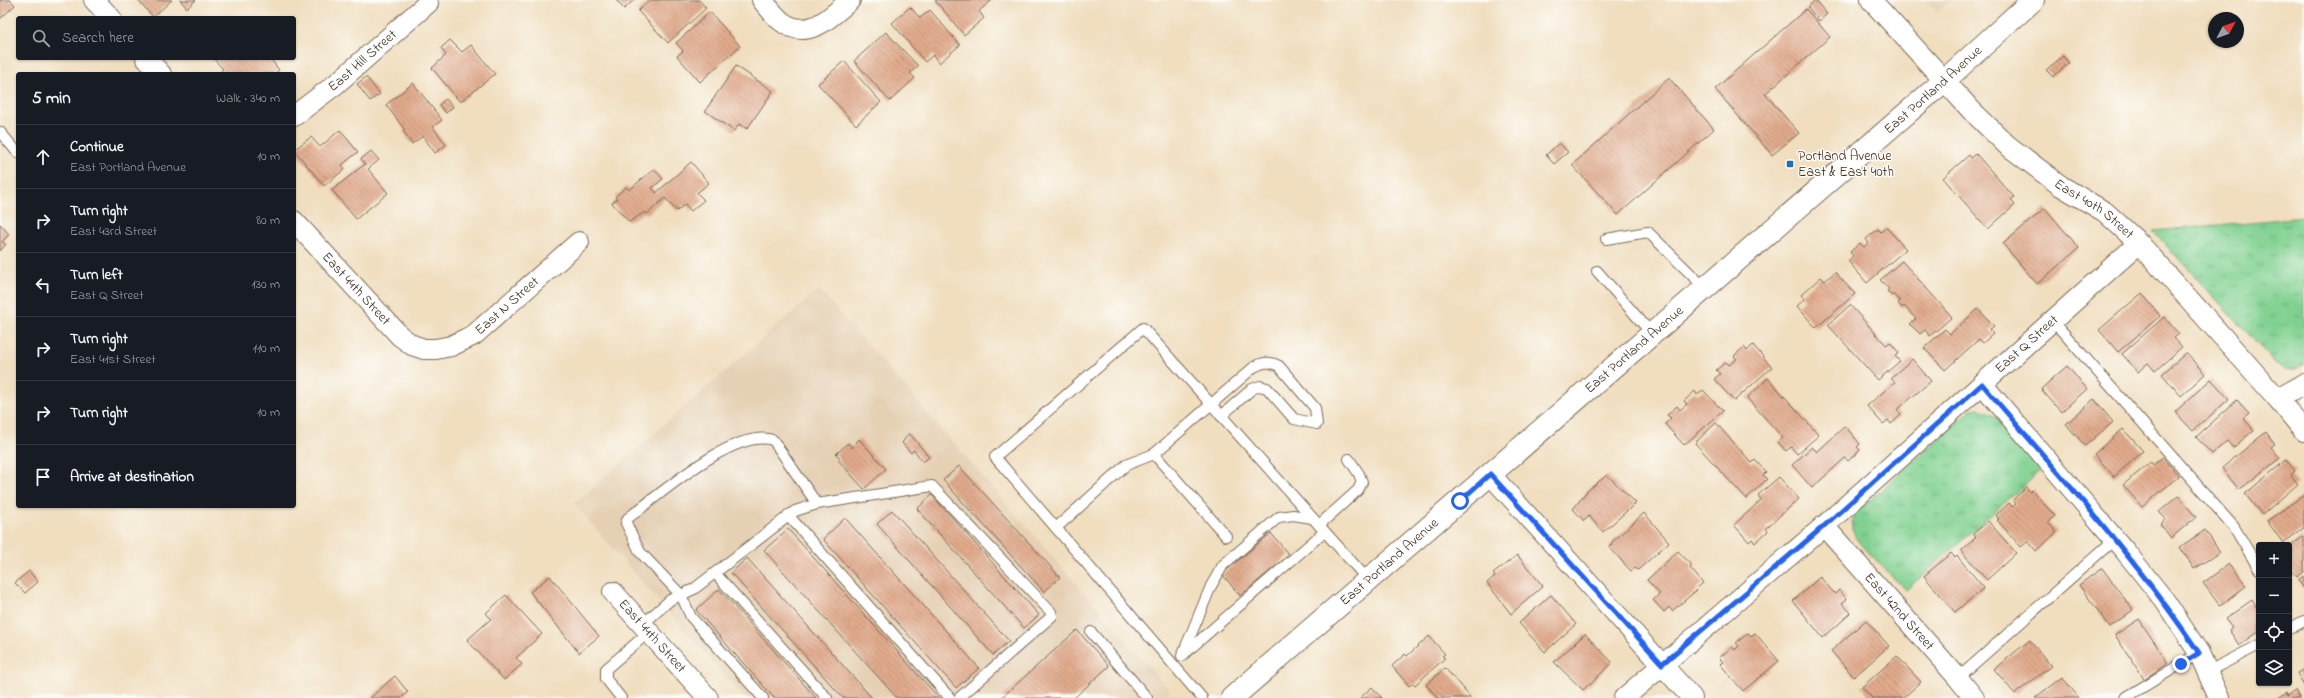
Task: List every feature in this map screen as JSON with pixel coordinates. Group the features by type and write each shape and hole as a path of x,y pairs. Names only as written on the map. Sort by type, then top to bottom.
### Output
{"main road":[{"name":"East Portland Avenue","path":"1232,698 1944,81 2034,0"}],"street":[{"path":"94,0 109,16"},
{"path":"762,0 781,21 791,27 815,28 826,22 850,0"},
{"name":"East 40th Street","path":"1871,0 1944,81 2007,145 2061,186 2105,212 2139,243 2278,399 2304,431"},
{"name":"East Hill Street","path":"296,114 336,84 428,3"},
{"path":"148,60 159,72"},
{"name":"East 44th Street","path":"296,223 400,336 412,345 424,349"},
{"name":"East N Street","path":"424,349 451,346 474,335 578,242"},
{"name":"East Q Street","path":"1624,698 1824,526 2139,243"},
{"path":"1982,384 2115,539 2165,601 2199,653 2219,698"},
{"path":"2278,399 2304,384"},
{"path":"1490,474 1692,698"},
{"name":"East 42nd Street","path":"1824,526 1974,698"},
{"name":"East 44th Street","path":"613,592 708,698"}],"lane":[{"path":"0,132 16,151"},
{"path":"1606,239 1648,232 1705,288"},
{"path":"1597,271 1652,334"},
{"path":"2053,321 2234,527 2256,564"},
{"path":"1202,698 1174,663 995,457 1142,328 1368,580"},
{"path":"1056,528 1126,465 1154,454 1254,367 1261,363 1271,362 1279,366 1315,408 1317,424 1294,419 1267,388 1260,386 1252,389 1221,416"},
{"path":"763,698 691,618 681,595 640,552 626,524 628,518 707,460 732,446 754,439 766,438 773,440 817,504"},
{"path":"1154,454 1226,536"},
{"path":"1174,663 1319,525 1358,490 1362,482 1360,474 1349,459"},
{"path":"621,698 606,679 606,669 646,629 670,600 694,589 788,515 795,511 817,504 932,486 1051,612 1052,616 959,698"},
{"path":"788,515 950,698"},
{"path":"1182,656 1203,604 1223,565 1280,516 1293,515 1319,525"},
{"path":"1958,678 2115,539"},
{"path":"715,573 827,698"},
{"path":"2292,626 2304,621"},
{"path":"1091,632 1147,698"},
{"path":"2207,672 2256,646"},
{"path":"2125,698 2199,653"}],"shaded area":[{"path":"1927,0 1952,0 1937,12"},
{"path":"819,289 1170,691 1163,698 744,698 574,504"}],"green space":[{"path":"2304,217 2304,364 2296,369 2285,370 2275,363 2153,231"},
{"path":"1978,408 1995,416 2044,468 1906,590 1860,543 1852,529 1853,520 1858,511 1972,409"}],"building":[{"path":"0,0 10,0 15,5 0,19"},
{"path":"138,0 172,0 154,16 152,16"},
{"path":"180,0 196,0 187,8"},
{"path":"616,0 634,0 624,9"},
{"path":"650,0 699,0 706,8 668,43 638,11"},
{"path":"935,0 992,0 979,11 984,18 964,35"},
{"path":"1815,0 1827,14 1819,21 1808,7"},
{"path":"910,7 920,18 930,10 960,45 939,63 933,55 925,62 892,23"},
{"path":"1806,9 1830,37 1765,94 1799,133 1772,155 1715,89"},
{"path":"710,12 740,46 700,82 677,56 683,51 676,43"},
{"path":"886,32 918,66 910,73 915,78 890,101 854,61"},
{"path":"450,40 462,52 471,45 495,74 460,102 432,68 446,55 441,48"},
{"path":"2063,56 2069,63 2053,77 2046,70"},
{"path":"215,60 272,60 279,70 276,72 220,72 223,69"},
{"path":"844,61 881,102 856,125 818,84"},
{"path":"736,66 773,91 747,129 739,124 734,131 705,111"},
{"path":"366,77 380,94 370,101 357,84"},
{"path":"1669,78 1714,129 1618,215 1572,165"},
{"path":"413,83 442,120 433,127 446,145 435,153 423,136 412,144 403,131 405,130 386,105"},
{"path":"446,99 453,107 446,113 439,105"},
{"path":"340,130 358,152 342,165 345,169 324,186 296,152 296,148 311,137 320,147"},
{"path":"1559,143 1568,152 1554,164 1546,155"},
{"path":"371,151 379,160 368,169 388,193 356,219 332,190 365,164 361,159"},
{"path":"1976,154 2014,197 2011,200 2015,205 1988,229 1943,178 1969,155 1971,158"},
{"path":"691,162 709,183 697,193 704,200 691,211 685,204 677,211 665,198 647,214 645,212 629,222 612,203 617,199 615,197 626,187 629,190 654,169 663,179 652,188 656,193"},
{"path":"2045,208 2079,248 2037,284 2003,244"},
{"path":"0,224 9,234 2,242 6,244 0,251"},
{"path":"1886,227 1906,249 1867,283 1848,261 1853,256 1850,252 1860,243 1864,247 1869,243 1866,239 1878,229 1881,232"},
{"path":"1902,261 1952,317 1930,336 1925,330 1920,334 1910,324 1916,319 1904,306 1902,308 1898,303 1900,301 1894,294 1892,296 1887,291 1889,289 1880,280"},
{"path":"1835,272 1855,294 1816,328 1797,306 1805,299 1801,295 1821,277 1825,281"},
{"path":"2142,293 2160,316 2118,352 2099,330"},
{"path":"1850,305 1886,345 1890,342 1899,353 1895,356 1900,361 1878,380 1828,325"},
{"path":"1978,309 1994,326 1989,330 1993,334 1983,343 1979,339 1945,370 1924,348 1945,329 1950,334"},
{"path":"2164,317 2179,334 2174,338 2182,347 2155,371 2148,363 2138,372 2122,354"},
{"path":"1753,345 1772,367 1734,401 1714,379 1720,374 1716,370 1726,362 1729,365 1737,359 1734,356 1744,347 1747,351"},
{"path":"2186,353 2205,374 2181,396 2162,374"},
{"path":"1912,359 1931,381 1897,410 1901,415 1891,424 1888,420 1883,424 1867,406 1895,382 1891,378"},
{"path":"2067,366 2087,389 2061,412 2041,389"},
{"path":"1768,378 1819,435 1797,454 1791,447 1786,451 1778,442 1783,438 1747,398"},
{"path":"2211,379 2229,399 2193,431 2175,412"},
{"path":"1703,390 1723,411 1684,445 1665,424 1671,418 1667,415 1677,406 1680,410 1687,404 1684,401 1695,391 1697,395"},
{"path":"2094,399 2113,422 2085,446 2066,424"},
{"path":"2237,400 2249,413 2243,418 2254,430 2233,448 2227,441 2212,454 2196,437"},
{"path":"1716,423 1752,463 1755,460 1766,472 1763,475 1767,479 1746,499 1695,443"},
{"path":"1845,426 1860,444 1857,447 1860,450 1848,461 1845,458 1812,488 1792,465 1812,447 1817,452"},
{"path":"2123,429 2143,451 2114,477 2094,454"},
{"path":"2266,432 2275,444 2271,447 2280,458 2239,490 2222,468"},
{"path":"909,433 929,457 923,462 914,450 911,453 902,443"},
{"path":"859,439 886,469 864,489 838,460 840,458 836,454 848,443 852,448"},
{"path":"2163,457 2179,476 2142,507 2123,485 2151,462 2153,465"},
{"path":"2286,460 2295,471 2291,475 2298,484 2262,515 2245,494"},
{"path":"959,466 1060,577 1044,592 943,480"},
{"path":"1607,475 1636,503 1603,532 1589,516 1584,521 1573,509 1587,491"},
{"path":"1779,477 1799,499 1766,528 1768,531 1755,543 1752,539 1749,542 1734,525 1761,500 1758,495"},
{"path":"2026,487 2030,492 2032,490 2055,516 2048,523 2057,532 2036,551 2028,541 2021,547 1997,520 1999,519 1996,515 2009,503 2012,507 2016,504 2013,500"},
{"path":"932,495 1039,615 1024,628 917,509"},
{"path":"2304,495 2304,528 2284,542 2282,542 2267,521"},
{"path":"2178,496 2196,517 2171,538 2160,524 2166,519 2159,512"},
{"path":"892,510 1009,641 993,655 877,524"},
{"path":"1644,513 1669,542 1638,570 1635,568 1631,571 1609,547 1613,543 1612,542"},
{"path":"845,518 979,668 956,688 823,539"},
{"path":"1988,521 2016,553 1987,580 1961,551 1976,537 1973,534"},
{"path":"788,529 939,698 897,698 764,550"},
{"path":"2205,530 2220,552 2194,569 2180,547"},
{"path":"1271,533 1289,555 1240,596 1222,574"},
{"path":"2304,536 2304,572 2297,577 2292,571 2292,545"},
{"path":"1678,551 1692,566 1690,568 1703,583 1672,611 1669,607 1664,612 1653,600 1660,594 1647,580"},
{"path":"1951,553 1955,558 1957,556 1984,588 1955,612 1924,576"},
{"path":"1517,555 1543,586 1511,614 1487,583 1495,576 1493,574"},
{"path":"747,558 872,698 843,698 731,573"},
{"path":"2229,564 2246,586 2220,606 2203,583"},
{"path":"2102,568 2133,610 2110,627 2079,585"},
{"path":"29,571 38,582 25,593 15,583"},
{"path":"550,576 599,636 579,653 530,592"},
{"path":"2304,576 2304,589 2298,580"},
{"path":"1820,577 1835,594 1839,590 1847,599 1842,603 1851,613 1823,638 1793,601"},
{"path":"719,589 816,698 774,698 696,610"},
{"path":"506,595 542,634 516,658 522,664 504,680 467,640 491,619 486,613"},
{"path":"1551,595 1576,624 1545,652 1519,623"},
{"path":"2252,600 2256,606 2256,633 2239,645 2229,630 2232,628 2225,619"},
{"path":"2139,619 2168,663 2144,679 2115,635"},
{"path":"1866,620 1889,646 1854,677 1831,651"},
{"path":"1077,630 1109,666 1074,698 1001,698"},
{"path":"1748,633 1751,636 1755,633 1779,661 1743,691 1720,664 1723,662 1719,658 1732,647 1735,650 1739,646 1736,643"},
{"path":"1585,634 1612,662 1590,685 1589,684 1583,690 1554,662"},
{"path":"1429,636 1445,654 1442,656 1445,658 1415,685 1413,683 1409,686 1392,666 1405,654 1407,656"},
{"path":"2030,640 2051,666 2015,694 1994,669"},
{"path":"1897,656 1921,682 1903,698 1872,698 1862,687"},
{"path":"1445,668 1471,698 1438,698 1426,685"},
{"path":"2304,669 2304,686 2297,673"},
{"path":"395,676 408,692 401,698 370,698"},
{"path":"2062,677 2079,698 2035,698"},
{"path":"1372,687 1382,698 1360,698"},
{"path":"2296,690 2300,698 2278,698 2287,692 2288,695"}],"place":[{"name":"Portland Avenue East & East 40th","path":"1790,164"}],"route":[{"path":"1460,501 1490,474 1662,664 1824,526 1982,384 2126,551 2165,601 2199,653 2181,664"}]}
